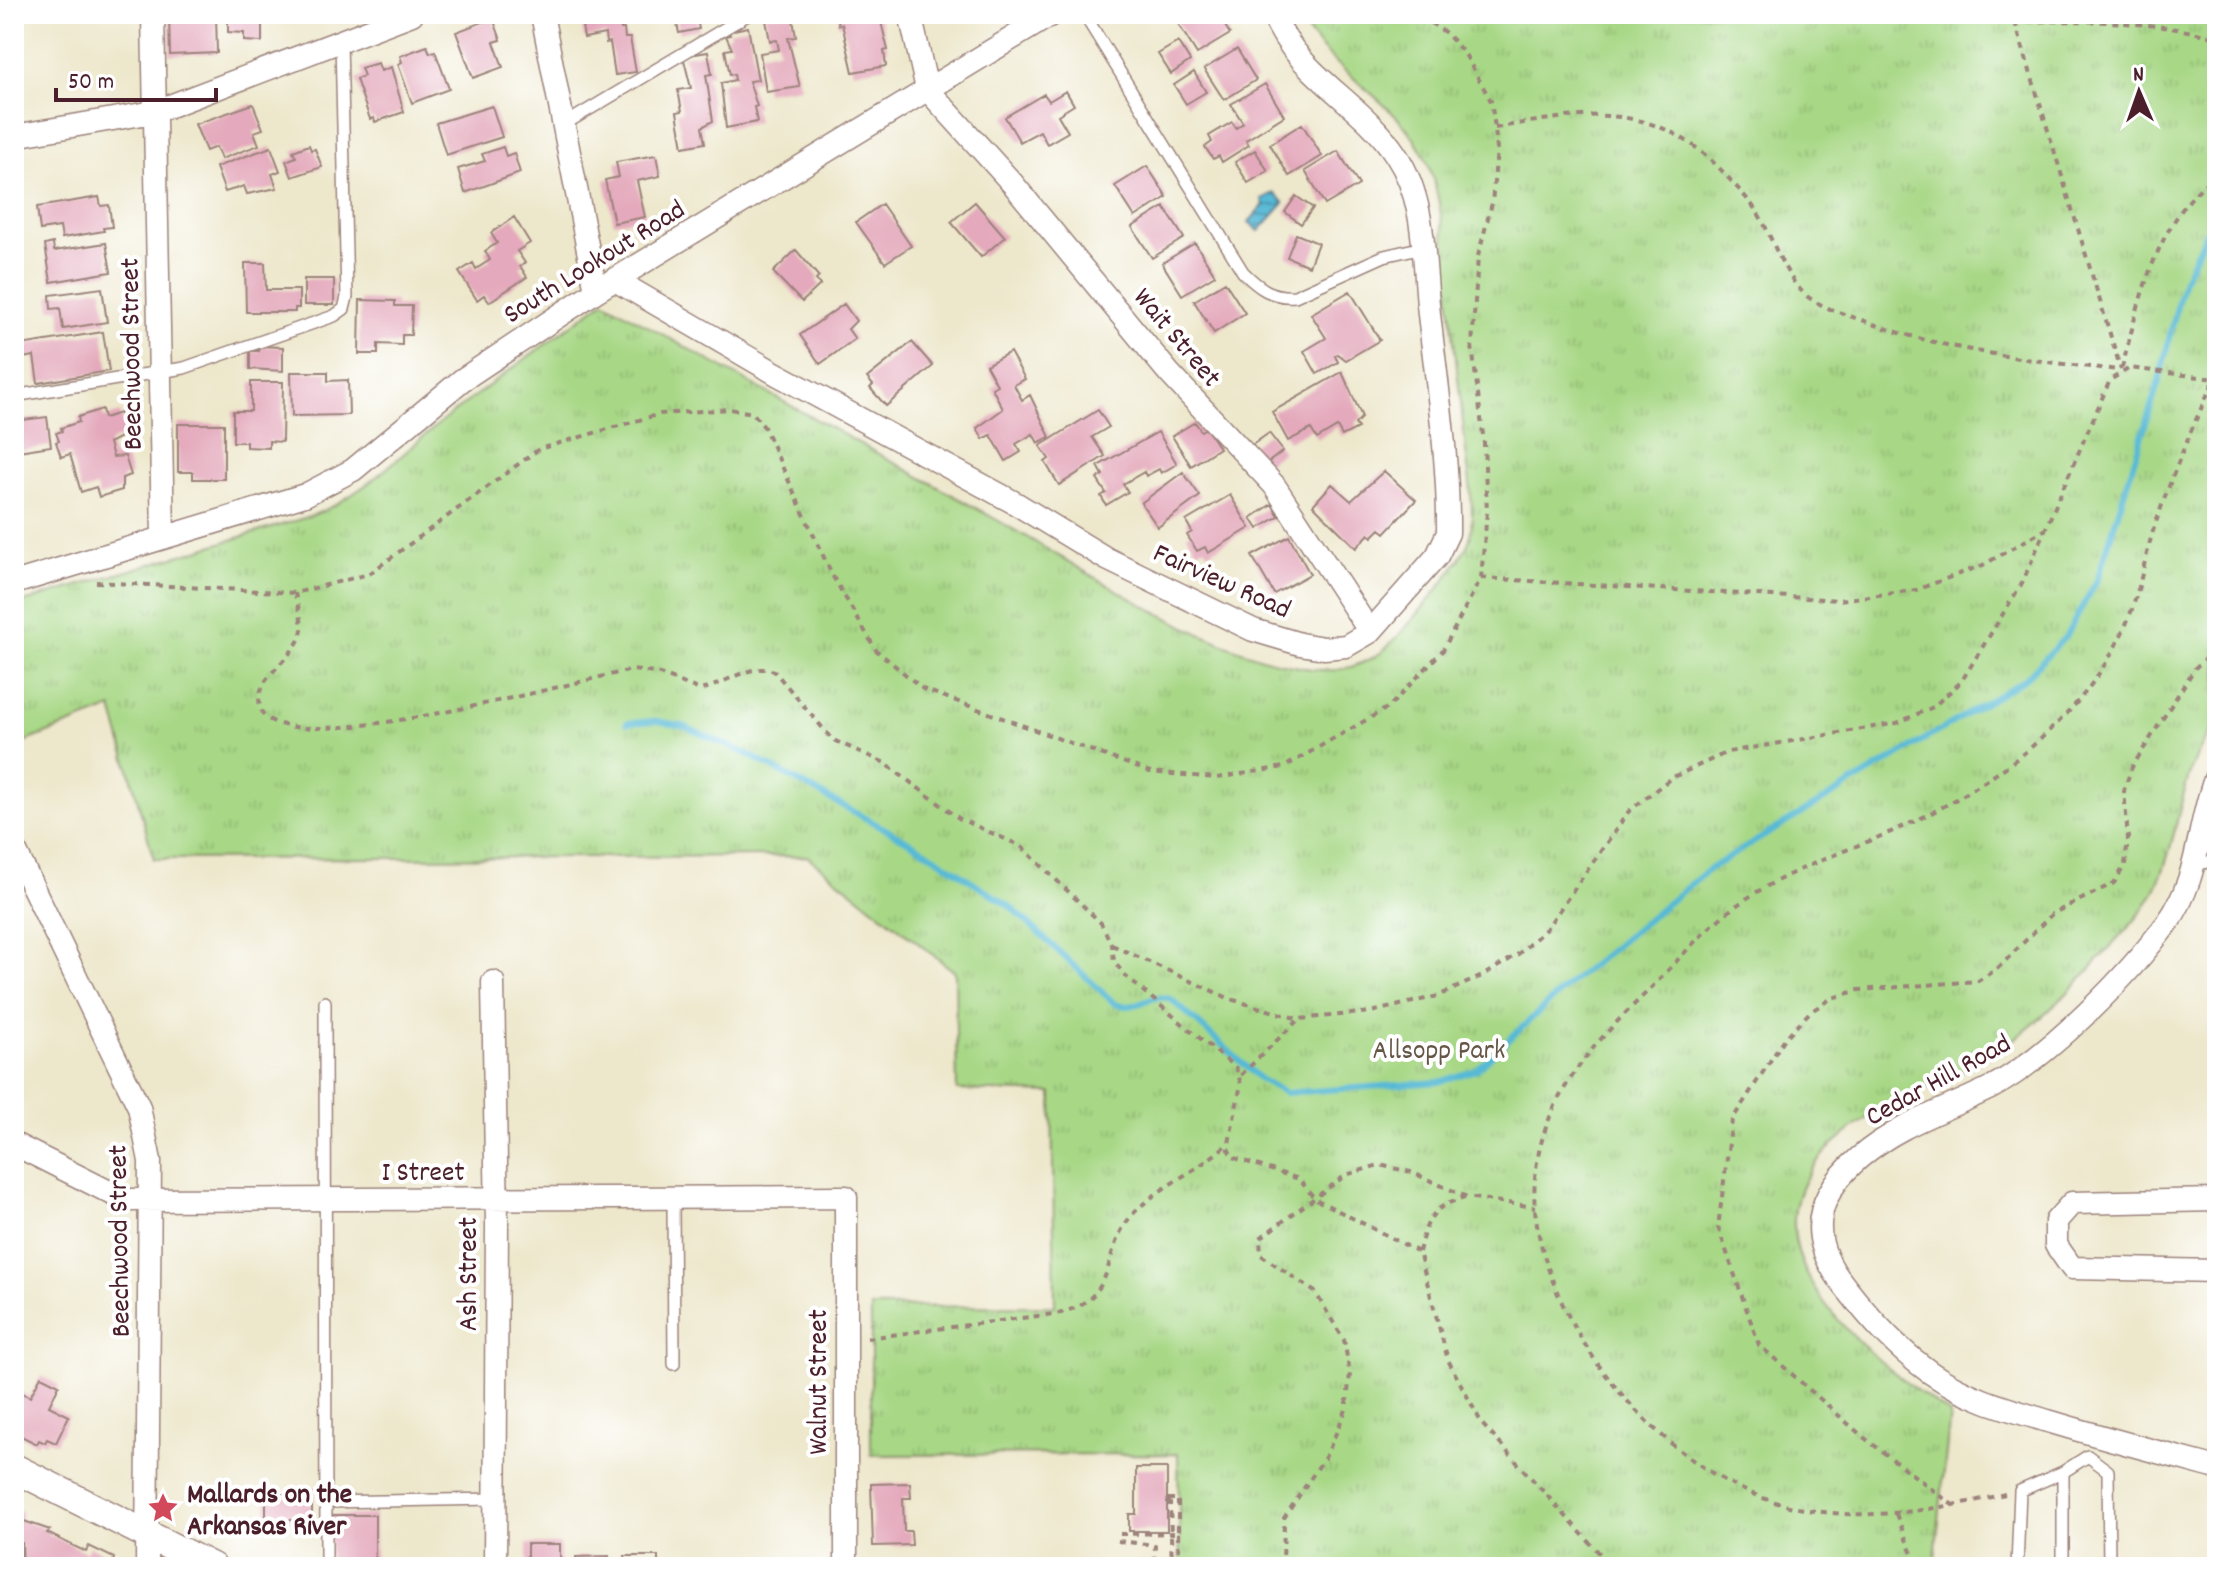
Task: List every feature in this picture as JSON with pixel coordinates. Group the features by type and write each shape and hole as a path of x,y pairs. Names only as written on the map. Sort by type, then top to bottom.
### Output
{"street":[{"name":"Beechwood Street","path":"153,14 163,537"},
{"path":"14,136 154,112 412,14"},
{"path":"542,14 563,125 606,285"},
{"path":"910,14 927,89"},
{"name":"South Lookout Road","path":"163,537 305,495 330,484 353,470 462,380 606,285 1052,14"},
{"name":"Fairview Road","path":"606,285 1015,503 1107,559 1230,620 1300,644 1324,648 1346,646 1370,632 1437,556 1448,533 1423,247 1413,193 1396,154 1367,119 1305,66 1290,47 1273,14"},
{"name":"Wait Street","path":"927,89 1013,184 1169,373 1274,485 1370,632"},
{"path":"14,583 163,537"},
{"name":"Cedar Hill Road","path":"2217,774 2206,862 2168,921 2076,1023 1993,1086 1923,1117 1860,1157 1842,1175 1826,1199 1819,1221 1820,1240 1828,1263 1876,1326 1899,1348 1962,1392 2089,1445 2217,1468"},
{"name":"Beechwood Street","path":"14,848 139,1107 150,1161 147,1567"},
{"name":"Ash Street","path":"493,982 495,1567"},
{"name":"I Street","path":"14,1144 125,1200 846,1197"},
{"name":"Walnut Street","path":"846,1197 846,1567"},
{"path":"2217,1200 2072,1203 2056,1221 2056,1245 2072,1268 2217,1271"},
{"path":"14,1468 212,1567"}],"lane":[{"path":"563,125 749,14"},
{"path":"1084,14 1243,272 1256,285 1270,294 1295,296 1384,256 1423,247"},
{"path":"14,396 161,374 334,316 344,309 347,297 341,41"},
{"path":"325,1002 326,1567"},
{"path":"673,1198 674,1364"},
{"path":"2017,1567 2020,1491 2063,1472 2089,1445 2108,1471 2109,1567"},
{"path":"2063,1472 2063,1567"},
{"path":"326,1502 496,1499"}],"path":[{"path":"92,582 295,593 369,574 539,449 660,414 730,409 753,413 764,427 832,575 876,650 923,689 1150,772 1217,778 1284,767 1389,707 1443,650 1481,578 1487,512 1472,346 1478,256 1492,203 1497,150 1495,128 1491,101 1465,54 1446,33 1417,14"},
{"path":"2008,14 2015,22 2121,370"},
{"path":"2015,22 2101,20 2183,29 2217,38"},
{"path":"1495,128 1568,115 1641,118 1672,131 1708,156 1754,206 1797,286 1811,300 1907,336 1999,358 2216,377 2160,511 2129,616 2106,661 2077,702 2002,769 1937,811 1787,876 1705,928 1599,1040 1552,1107 1538,1152 1535,1207 1548,1267 1570,1314 1607,1374 1662,1436 1712,1473 1780,1504 1836,1512 1896,1514 1954,1506 2020,1491"},
{"path":"1112,945 1230,999 1299,1019 1371,1012 1438,996 1517,955 1546,929 1629,811 1671,778 1728,752 1897,723 1933,707 1961,682 2022,583 2103,394 2110,380 2121,370 2143,288 2159,248 2179,212 2217,174"},
{"path":"1481,578 1839,600 1916,590 1983,565 2045,529"},
{"path":"295,593 302,630 260,692 259,707 268,722 328,730 426,716 633,670 660,674 700,690 757,668 774,671 833,740 883,762 960,819 1021,846 1101,923 1119,969 1241,1074"},
{"path":"1954,1506 1862,1436 1759,1345 1718,1227 1732,1120 1785,1038 1821,1005 1859,990 1978,981 1998,968 2052,914 2114,883 2125,865 2128,839 2124,790 2132,767 2195,668 2217,648"},
{"path":"1299,1019 1241,1074 1229,1142 1232,1157 1299,1179 1315,1199 1419,1252"},
{"path":"846,1341 1061,1313 1081,1307 1094,1298 1103,1283 1132,1215 1229,1142"},
{"path":"1283,1567 1284,1518 1327,1454 1346,1410 1350,1374 1344,1340 1315,1292 1261,1255 1259,1243 1264,1234 1346,1175 1379,1165 1411,1172 1467,1197 1535,1207"},
{"path":"1467,1197 1433,1211 1426,1222 1419,1252 1448,1360 1482,1424 1612,1567"},
{"path":"1172,1567 1170,1503 1167,1501 1178,1499 1179,1567"},
{"path":"1896,1514 1914,1567"},
{"path":"1120,1534 1178,1533"},
{"path":"1134,1534 1134,1543"},
{"path":"1118,1541 1155,1545 1154,1567"}],"green space":[{"name":"Allsopp Park","path":"1298,14 2217,14 2217,723 2191,770 2162,874 2150,899 2134,921 2070,990 2018,1037 1982,1061 1894,1103 1860,1123 1816,1163 1796,1203 1796,1243 1811,1282 1838,1320 1873,1355 1950,1414 1934,1567 1180,1567 1178,1454 871,1455 871,1307 1055,1306 1052,1093 957,1090 955,972 807,856 154,859 112,708 14,746 14,605 311,516 331,507 367,484 450,415 604,301 997,520 1112,588 1198,633 1282,664 1322,670 1350,667 1376,656 1429,601 1456,564 1470,538 1471,494 1442,223 1433,179 1416,141 1383,104 1327,54"}],"water":[{"path":"1274,193 1284,203 1259,231 1249,222 1264,205 1262,199"}],"building":[{"path":"169,14 216,14 217,53 170,55"},
{"path":"228,14 262,14 262,42 244,41 244,33 228,32"},
{"path":"290,14 321,14 321,19 290,19"},
{"path":"580,14 624,14 625,18 619,19 621,29 624,29 625,38 630,38 636,72 615,75 610,42 606,43 605,34 584,38"},
{"path":"696,14 699,29 679,33 675,15"},
{"path":"792,14 796,37 788,38 800,87 766,92 760,53 779,50 777,40 770,41 765,15"},
{"path":"839,14 879,14 888,50 884,51 886,66 853,72 842,24 838,25"},
{"path":"1190,14 1218,14 1230,34 1197,54 1177,22"},
{"path":"493,18 501,40 494,42 503,67 473,78 456,32"},
{"path":"748,27 758,80 749,81 757,106 754,107 757,122 726,128 721,83 735,80 734,74 730,75 725,50 732,49 726,36 730,35 729,31"},
{"path":"1178,42 1190,61 1171,74 1158,54"},
{"path":"427,46 430,53 435,51 449,89 412,103 398,64 402,62 400,56"},
{"path":"1237,49 1256,80 1224,100 1204,69"},
{"path":"708,52 712,74 706,75 713,121 702,127 705,143 683,147 677,112 682,111 678,90 691,88 683,56"},
{"path":"378,63 381,71 391,67 404,112 375,122 374,118 370,119 356,79 364,76 361,68"},
{"path":"1194,72 1206,92 1186,104 1174,85"},
{"path":"1265,84 1284,116 1246,140 1249,145 1222,162 1219,156 1213,159 1205,147 1212,142 1209,136 1232,122 1236,128 1243,123 1231,104"},
{"path":"1066,91 1074,105 1058,115 1068,132 1047,144 1040,131 1020,142 1005,117 1044,94 1049,101"},
{"path":"253,104 263,129 254,132 259,145 221,159 216,147 206,151 195,124"},
{"path":"492,106 502,137 446,155 436,123"},
{"path":"1302,124 1322,156 1289,176 1270,144"},
{"path":"309,145 311,150 315,149 322,167 292,177 286,161 296,157 293,151"},
{"path":"271,147 280,171 272,174 277,188 247,194 244,186 225,192 216,167"},
{"path":"503,147 506,156 514,153 520,173 465,193 458,169 485,161 482,154"},
{"path":"1255,150 1268,171 1248,183 1235,162"},
{"path":"1338,151 1359,185 1325,205 1305,171"},
{"path":"656,155 660,176 637,181 645,217 614,223 605,180 619,177 616,162"},
{"path":"1147,166 1167,197 1135,217 1115,186"},
{"path":"1296,196 1313,208 1301,224 1285,212"},
{"path":"99,197 101,206 109,205 112,227 62,238 60,227 40,230 37,207"},
{"path":"975,202 1005,237 981,257 951,222"},
{"path":"882,204 911,246 885,263 856,222"},
{"path":"1164,207 1184,238 1152,258 1132,227"},
{"path":"514,217 530,243 517,251 525,263 520,266 527,277 489,302 484,295 477,300 459,272 473,263 476,269 490,260 485,251 497,243 491,233"},
{"path":"1296,234 1318,243 1309,266 1287,257"},
{"path":"53,243 54,251 106,243 111,272 51,282 45,245"},
{"path":"1195,243 1215,275 1182,295 1162,263"},
{"path":"796,250 819,277 816,280 820,285 802,302 773,272"},
{"path":"245,263 265,263 266,290 299,290 299,308 295,308 295,312 246,312"},
{"path":"304,279 334,279 334,305 304,305"},
{"path":"1225,282 1245,313 1214,333 1194,301"},
{"path":"102,288 107,322 63,329 60,308 51,309 50,295"},
{"path":"1350,291 1380,340 1346,360 1338,354 1335,356 1338,362 1317,374 1304,351 1326,338 1311,314"},
{"path":"360,300 395,301 395,306 412,306 411,335 402,335 402,345 378,344 378,354 359,354"},
{"path":"844,304 856,321 848,329 855,339 820,364 800,335"},
{"path":"103,332 109,371 38,383 34,356 17,359 20,378 14,379 14,346"},
{"path":"912,342 933,366 886,406 870,388 873,385 867,378"},
{"path":"259,346 283,347 283,371 250,369 250,351 259,351"},
{"path":"1010,352 1025,379 1014,385 1022,400 1030,395 1050,437 1038,443 1033,434 1016,444 1021,452 1006,461 991,435 983,439 977,428 1003,409 992,388 997,385 986,365"},
{"path":"291,372 328,372 328,381 348,380 349,415 292,416"},
{"path":"1342,372 1362,417 1355,424 1358,428 1342,436 1337,427 1317,439 1311,429 1288,441 1272,412"},
{"path":"251,382 283,382 282,442 269,441 269,448 246,447 246,442 233,442 233,411 251,411"},
{"path":"102,409 104,418 120,413 126,434 109,443 113,457 125,456 131,475 122,478 122,490 99,497 96,487 81,492 70,454 61,457 56,433 79,422 78,417"},
{"path":"1098,410 1109,427 1092,437 1105,456 1059,485 1045,462 1049,459 1040,446"},
{"path":"47,417 51,446 18,451 14,421"},
{"path":"1195,422 1201,431 1206,428 1219,448 1191,466 1172,436"},
{"path":"178,424 224,424 224,479 193,479 193,472 178,472"},
{"path":"1158,432 1177,464 1161,473 1159,469 1146,476 1144,472 1123,484 1128,492 1106,505 1101,496 1106,493 1097,479 1103,475 1098,466"},
{"path":"1269,433 1283,451 1266,464 1252,445"},
{"path":"1384,471 1416,500 1385,533 1380,529 1372,537 1369,534 1356,548 1313,505 1332,484 1351,501"},
{"path":"1183,472 1200,496 1158,527 1141,503"},
{"path":"1230,495 1250,528 1208,553 1205,547 1197,551 1187,535 1192,532 1186,521"},
{"path":"1272,504 1279,516 1258,529 1251,518"},
{"path":"1289,536 1310,574 1274,594 1252,556"},
{"path":"41,1376 59,1385 49,1406 69,1416 56,1443 47,1439 45,1443 39,1440 37,1444 19,1435 20,1431 14,1428 14,1405 20,1392 30,1397"},
{"path":"1136,1468 1167,1468 1167,1531 1129,1531 1129,1514 1136,1514"},
{"path":"910,1483 911,1498 903,1498 904,1531 911,1531 912,1545 873,1546 871,1484"},
{"path":"266,1494 312,1494 312,1520 266,1520"},
{"path":"14,1507 21,1511 21,1520 50,1530 47,1533 86,1552 89,1546 114,1558 112,1567 23,1567 22,1542 21,1567 14,1567"},
{"path":"330,1515 375,1515 375,1567 330,1567"},
{"path":"527,1544 560,1544 560,1567 527,1567"},
{"path":"609,1556 609,1567 576,1567 576,1557"},
{"path":"625,1556 658,1556 658,1567 626,1567"}],"waterway":[{"path":"627,723 657,721 683,726 749,755 926,851 1011,907 1115,1004 1131,1006 1156,998 1171,999 1260,1079 1285,1093 1439,1082 1476,1070 1569,984 1708,870 2025,679 2066,636 2097,580 2159,381 2183,282 2205,234 2217,219"}],"place":[{"name":"Mallards on the Arkansas River","path":"163,1508"}]}
